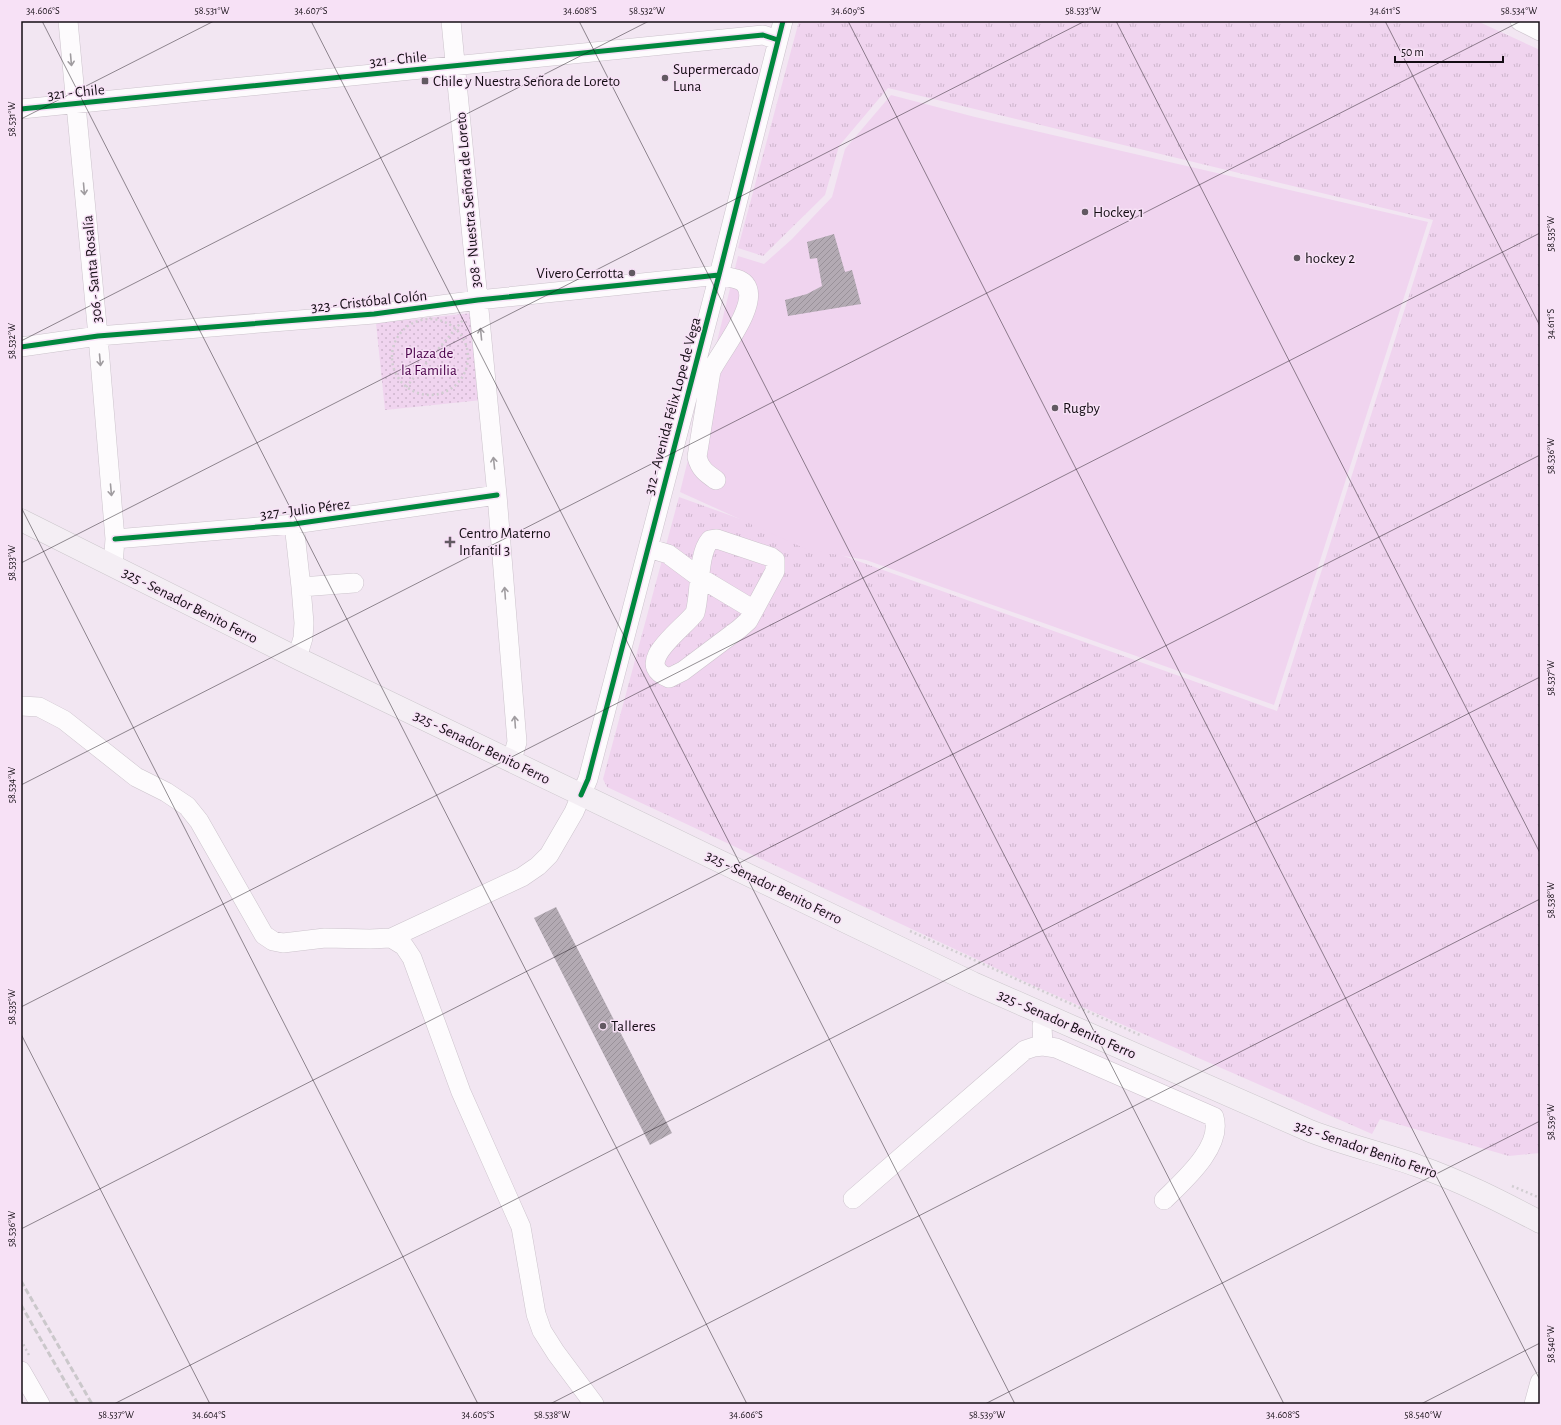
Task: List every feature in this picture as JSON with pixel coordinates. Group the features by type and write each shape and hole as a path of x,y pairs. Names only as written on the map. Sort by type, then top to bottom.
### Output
{"main road":[{"name":"325 - Senador Benito Ferro","path":"21,520 298,658 966,979 1310,1131 1335,1141 1417,1165 1451,1178 1483,1192 1540,1222"}],"street":[{"name":"306 - Santa Rosalía","path":"68,21 98,336 115,539 113,566"},
{"name":"308 - Nuestra Señora de Loreto","path":"451,21 497,495 517,742 512,760"},
{"name":"312 - Avenida Félix Lope de Vega","path":"392,938 522,877 538,866 549,855 574,812 588,779 719,276 767,32 783,21"},
{"path":"1520,21 1540,31"},
{"name":"321 - Chile","path":"21,109 767,32"},
{"name":"323 - Cristóbal Colón","path":"21,347 98,336 374,314 478,300 719,276 734,278 745,283 749,291 748,304 745,314 716,360 711,371 697,457 699,466 703,471 716,480"},
{"name":"327 - Julio Pérez","path":"115,539 294,524 497,495"},
{"path":"294,524 304,623 303,638 298,658"},
{"path":"717,539 771,557 775,560 775,571 754,610 748,621 739,629 683,671 669,678 661,675 655,669 654,660 659,651 695,613 698,604 699,577 706,544 710,540 717,539"},
{"path":"648,548 668,554 699,577 754,610"},
{"path":"301,587 354,583"},
{"path":"21,706 39,707 64,720 136,777 166,792 187,806 199,821 264,935 273,941 283,943 325,938 392,938 404,946 412,958 461,1092 521,1227 536,1314 542,1331 594,1404"},
{"path":"1043,1046 1042,1026 1046,1015"},
{"path":"853,1199 1026,1050 1043,1046 1056,1048 1214,1117 1216,1123 1215,1130 1210,1147 1203,1160 1164,1200"},
{"path":"21,1371 40,1404"},
{"path":"1534,1404 1540,1382"}],"path":[{"path":"432,318 445,321 456,329 464,340 468,353 465,373 457,384 445,392 432,395 418,393 406,387 397,376 392,364 394,343 401,332 418,320 432,318"},
{"path":"406,387 456,329"},
{"path":"904,928 1143,1036"},
{"path":"1506,1184 1540,1198"}],"green space":[{"path":"799,21 1477,21 1540,50 1540,1153 1509,1156 1380,1119 1372,1134 1032,985 607,787 603,779 679,497 1277,711 1433,220 888,88 839,146 825,195 763,256 738,248"},
{"path":"891,95 975,117 1428,222 1274,705 866,560 806,549 680,492 738,256 764,264 792,239 832,197 845,149"},
{"name":"Plaza de la Familia","path":"473,313 482,400 385,410 376,323"}],"building":[{"path":"834,234 845,272 852,270 861,304 788,316 785,300 807,294 822,286 817,258 810,259 807,242"},
{"name":"Talleres","path":"556,907 672,1133 650,1145 534,918"}],"railway":[{"path":"21,1281 92,1404"},
{"path":"21,1305 78,1404"}],"cycle path":[{"path":"581,795 588,779 719,275 783,21"},
{"path":"21,109 763,35 778,40"},
{"path":"21,347 98,336 374,314 478,300 719,275"},
{"path":"115,539 294,524 497,495"}],"place":[{"name":"Supermercado Luna","path":"665,78"},
{"name":"Chile y Nuestra Señora de Loreto","path":"425,81"},
{"name":"Hockey 1","path":"1085,212"},
{"name":"hockey 2","path":"1297,258"},
{"name":"Vivero Cerrotta","path":"632,273"},
{"name":"Rugby","path":"1055,408"},
{"name":"Centro Materno Infantil 3","path":"450,542"},
{"name":"Talleres","path":"603,1026"}]}
